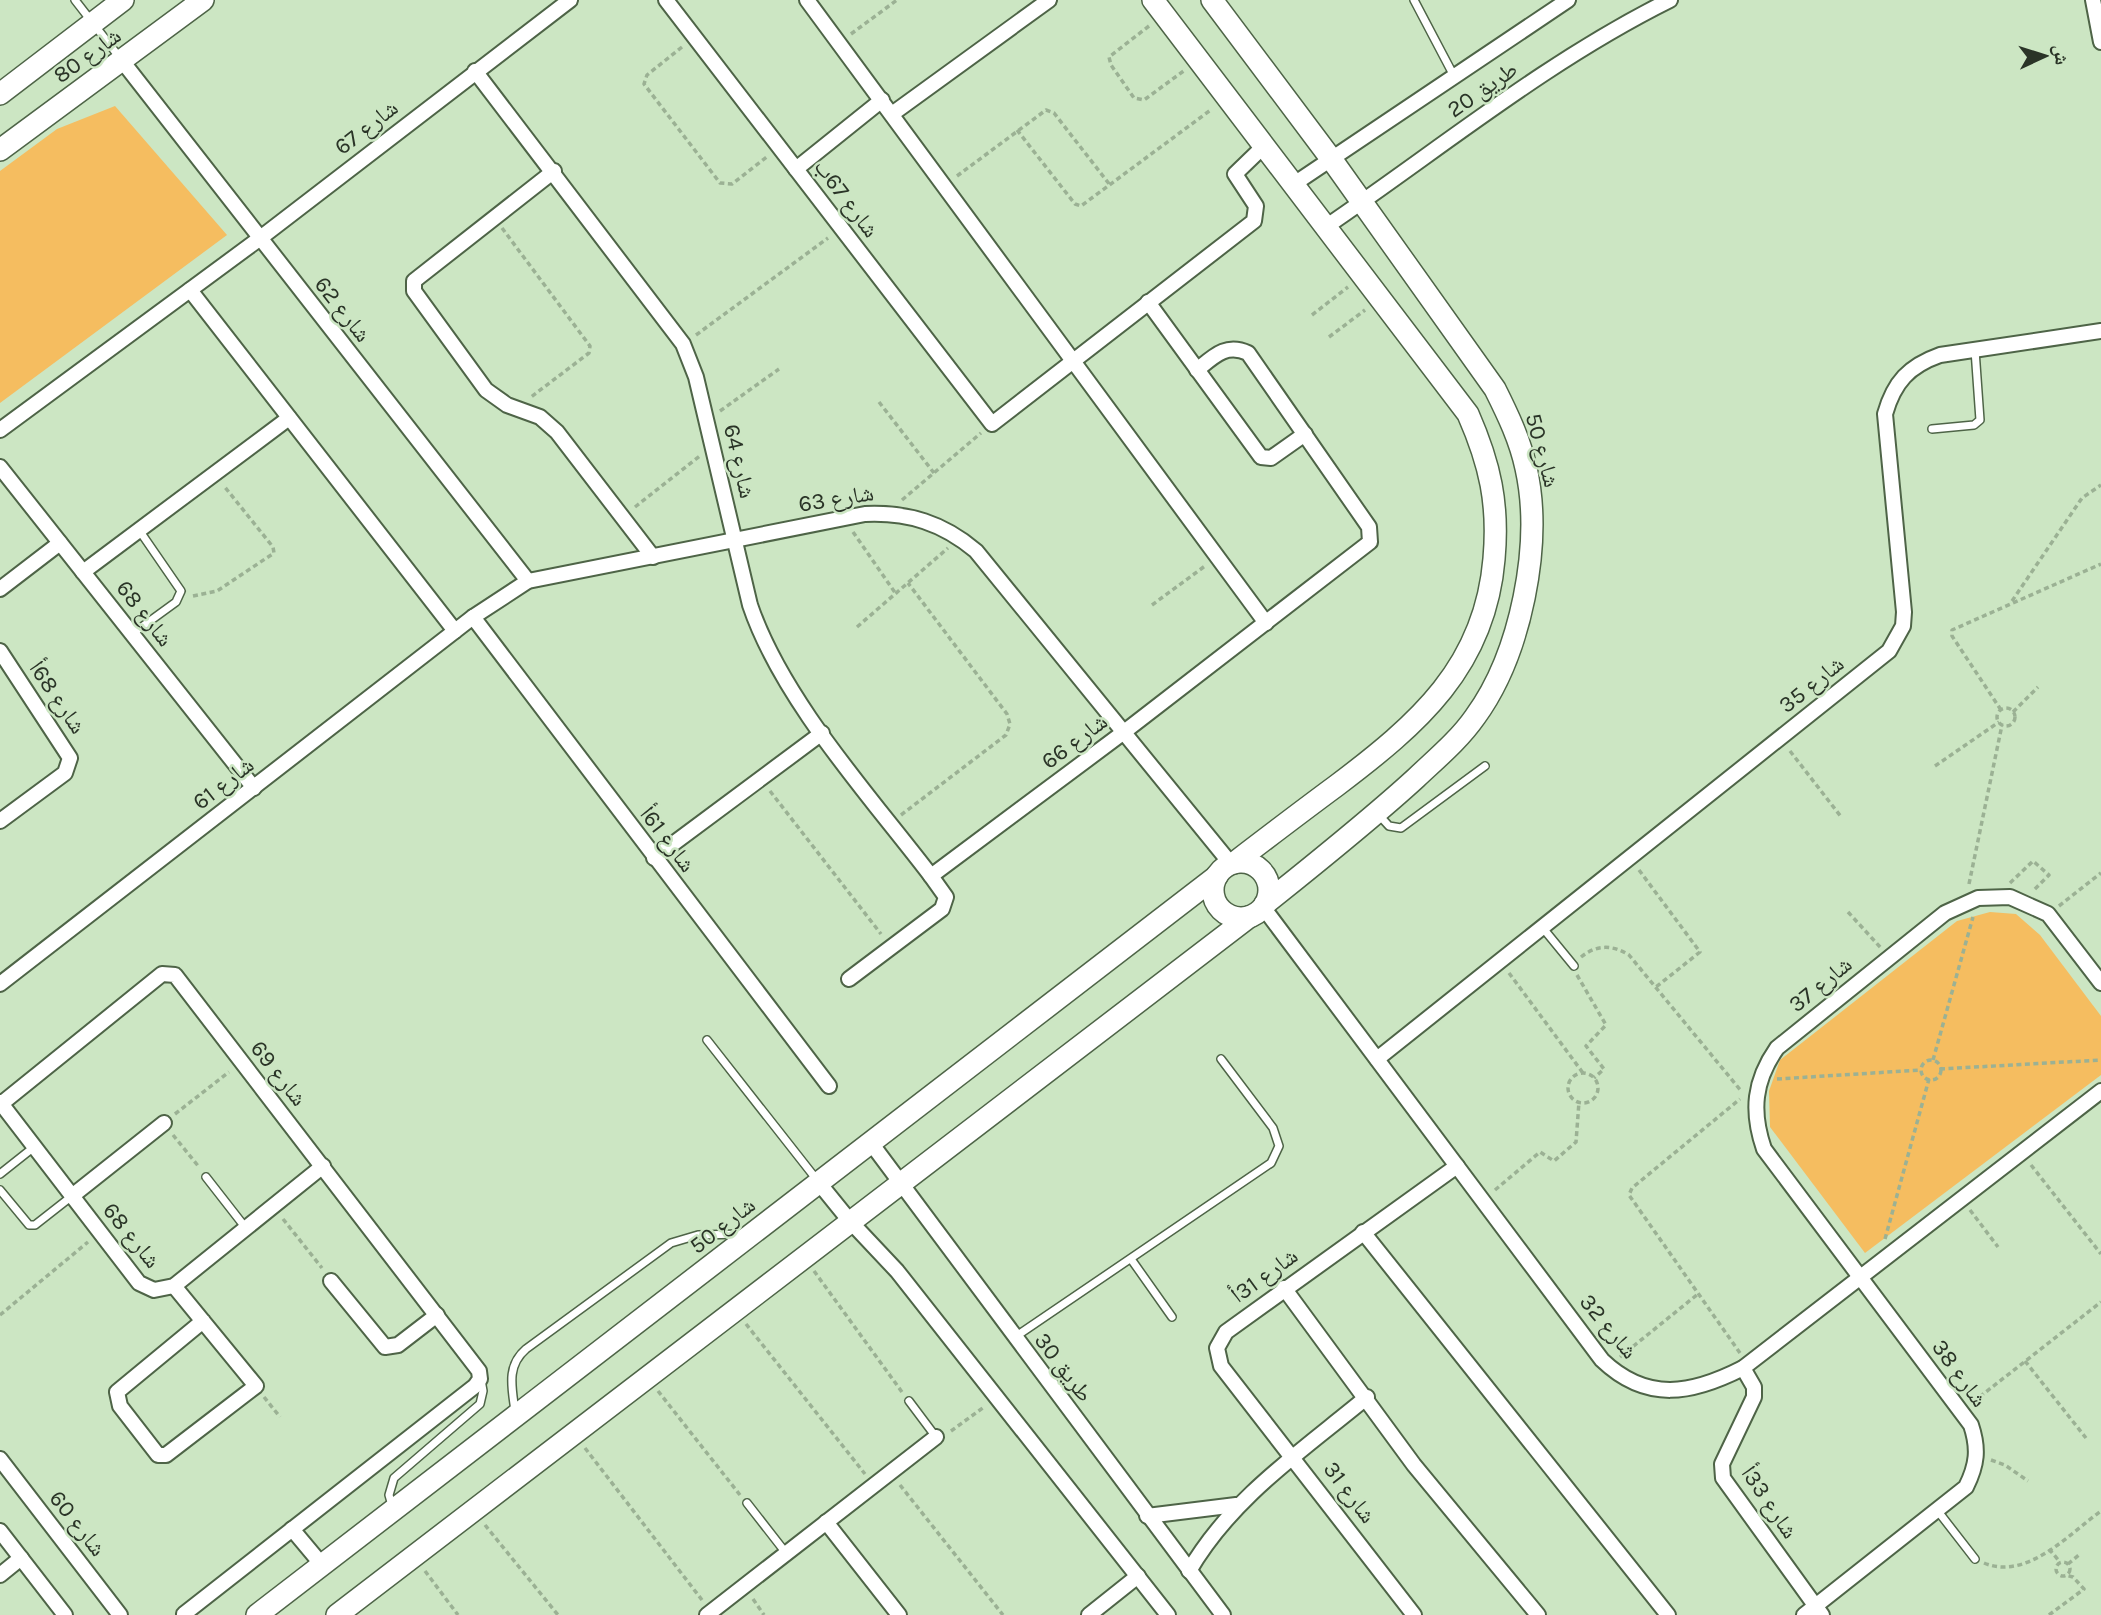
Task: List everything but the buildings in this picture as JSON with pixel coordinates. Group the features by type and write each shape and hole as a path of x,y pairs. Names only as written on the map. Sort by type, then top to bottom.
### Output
{"street":[{"name":"شارع 80","path":"0,94 122,0"},
{"name":"شارع 80","path":"0,150 123,62 203,0"},
{"name":"شارع 67","path":"0,430 259,239 570,0"},
{"name":"شارع 67ب","path":"666,0 992,424"},
{"path":"807,0 1266,623"},
{"path":"892,114 1049,0"},
{"name":"شارع 50","path":"337,1615 849,1220 1259,909 1378,813 1446,750 1475,717 1498,678 1513,638 1531,555 1532,512 1526,469 1514,428 1495,389 1363,202 1212,0"},
{"name":"طريق 20","path":"1294,184 1569,0"},
{"name":"طريق 20","path":"1327,226 1567,57 1619,25 1670,0"},
{"path":"2093,0 2101,41"},
{"name":"شارع 50","path":"257,1615 395,1512 1227,867 1386,748 1419,718 1452,680 1477,636 1492,588 1496,538 1494,496 1486,453 1468,414 1159,7"},
{"name":"شارع 62","path":"123,62 528,582"},
{"name":"شارع 64","path":"475,71 554,171 683,344 707,420 761,636 822,733 931,876"},
{"path":"796,169 882,100"},
{"path":"992,424 1254,221 1257,210 1235,174 1265,145"},
{"path":"554,171 419,277 414,286 417,298 486,390 506,405 519,407 540,417 557,432 653,557"},
{"path":"190,290 455,631"},
{"path":"1148,302 1197,370 1261,457 1271,458 1305,434 1248,353 1230,348 1221,350 1197,370"},
{"name":"شارع 35","path":"1377,1059 1889,651 1898,639 1904,612 1885,414 1891,393 1903,375 1920,362 1975,350 2101,331"},
{"path":"83,572 289,418"},
{"name":"شارع 66","path":"931,876 1368,546 1371,537 1369,527 1305,434"},
{"name":"شارع 68","path":"0,467 254,788"},
{"name":"شارع 63","path":"473,617 528,582 843,517 887,513 913,516 938,525 976,551 1124,732 1227,867"},
{"path":"0,589 60,543"},
{"name":"شارع 61","path":"0,984 473,617"},
{"name":"شارع 61أ","path":"473,617 829,1086"},
{"name":"شارع 68أ","path":"0,651 70,758 65,772 0,821"},
{"path":"654,858 822,733"},
{"path":"1250,863 1263,873 1269,888 1259,909 1232,916 1219,907 1213,892 1227,867 1250,863"},
{"path":"849,979 945,905 944,893 931,876"},
{"name":"شارع 37","path":"1860,1275 1765,1149 1755,1110 1759,1080 1777,1048 1945,913 1972,900 1999,896 2022,900 2048,914 2101,983"},
{"name":"شارع 32","path":"1259,909 1377,1059 1609,1366 1621,1378 1648,1389 1667,1391 1705,1385 1746,1366 1878,1261 2101,1091"},
{"name":"شارع 69","path":"1,1103 166,973 175,975 437,1315 480,1375"},
{"name":"شارع 68","path":"1,1103 139,1283 154,1290 174,1286 323,1166"},
{"path":"72,1196 164,1123"},
{"name":"طريق 30","path":"872,1143 1014,1338 1223,1615"},
{"name":"شارع 31أ","path":"1295,1458 1221,1366 1217,1348 1226,1332 1284,1288 1457,1166"},
{"path":"819,1183 897,1271 1168,1615"},
{"path":"1363,1232 1668,1615"},
{"name":"شارع 38","path":"1860,1275 1971,1425 1977,1457"},
{"path":"331,1281 385,1346 398,1345 437,1315"},
{"path":"174,1286 203,1321 256,1386 166,1455 154,1451 120,1406 117,1392 203,1321"},
{"path":"1284,1288 1367,1397 1414,1465 1538,1615"},
{"name":"شارع 33أ","path":"1746,1366 1754,1387 1754,1397 1722,1464 1723,1478 1814,1612"},
{"path":"184,1614 475,1386 480,1375"},
{"path":"1295,1458 1367,1397"},
{"path":"709,1614 936,1437"},
{"path":"1814,1612 1966,1488 1977,1457"},
{"name":"شارع 31","path":"1189,1571 1202,1547 1236,1505 1295,1458 1414,1615"},
{"name":"شارع 60","path":"0,1459 120,1615"},
{"path":"1147,1516 1236,1505"},
{"path":"826,1522 899,1615"},
{"path":"292,1529 323,1566"},
{"path":"0,1531 65,1615"},
{"path":"0,1575 21,1558"},
{"path":"1089,1615 1138,1576"}],"lane":[{"path":"75,0 123,62"},
{"path":"1414,0 1454,76"},
{"path":"1932,429 1974,425 1980,419 1975,350"},
{"path":"132,634 176,602 180,595 178,583 139,530"},
{"path":"1378,813 1389,826 1401,828 1485,766"},
{"path":"1542,927 1574,967"},
{"path":"707,1040 819,1183"},
{"path":"1014,1338 1271,1163 1279,1146 1273,1128 1222,1059"},
{"path":"0,1174 34,1147"},
{"path":"206,1177 245,1227"},
{"path":"0,1190 29,1225 35,1225 72,1196"},
{"path":"516,1418 511,1373 513,1363 526,1349 671,1243 698,1236 754,1234"},
{"path":"1131,1259 1172,1317"},
{"path":"395,1512 389,1495 394,1478 480,1404 483,1391 480,1375"},
{"path":"909,1401 936,1437"},
{"path":"747,1503 786,1553"},
{"path":"1937,1510 1975,1559"}],"path":[{"path":"839,43 897,0"},
{"path":"1159,7 1109,57 1111,65 1135,98 1144,100 1199,60"},
{"path":"695,37 647,75 644,84 648,90 723,185 732,184 779,147"},
{"path":"1017,130 1077,205 1084,206 1228,97"},
{"path":"946,186 1040,112 1052,111 1110,185"},
{"path":"494,218 590,346 589,353 519,407"},
{"path":"683,344 841,228"},
{"path":"1312,315 1363,275"},
{"path":"1329,337 1380,297"},
{"path":"707,420 779,369"},
{"path":"879,402 934,473"},
{"path":"887,513 992,424"},
{"path":"622,517 713,445"},
{"path":"180,595 199,596 217,591 274,553 273,547 215,474"},
{"path":"2010,604 2082,498 2101,485"},
{"path":"843,517 895,594"},
{"path":"857,627 960,538"},
{"path":"1152,605 1218,556"},
{"path":"2013,712 2001,710 1951,633 1953,629 2101,564"},
{"path":"891,823 1006,735 1010,724 1007,714 908,583"},
{"path":"1935,766 2000,724 2011,724 2013,712 2038,687"},
{"path":"1933,1060 1972,900 2000,724 1997,718 2001,710"},
{"path":"1780,738 1842,818"},
{"path":"760,779 891,947"},
{"path":"1630,857 1700,952 1656,987"},
{"path":"1999,896 2028,862 2034,861 2049,876 2022,900"},
{"path":"2048,914 2101,873"},
{"path":"1848,912 1889,957"},
{"path":"1594,1078 1604,1069 1586,1045 1606,1025 1588,998 1574,967 1589,951 1610,947 1629,955 1745,1095 1629,1192 1631,1203 1698,1294 1746,1366"},
{"path":"1500,961 1583,1073 1594,1078 1598,1087 1595,1098 1579,1102"},
{"path":"1933,1060 1940,1069"},
{"path":"1921,1070 1924,1062 1933,1060"},
{"path":"1940,1069 2101,1060"},
{"path":"206,1177 164,1123 242,1062"},
{"path":"1928,1079 1937,1077 1940,1069"},
{"path":"1759,1080 1921,1070"},
{"path":"1921,1070 1928,1079"},
{"path":"1482,1200 1540,1152 1554,1161 1576,1142 1579,1102 1569,1089 1573,1078 1583,1073"},
{"path":"1878,1261 1928,1079"},
{"path":"2021,1152 2101,1254"},
{"path":"1961,1198 1998,1247"},
{"path":"273,1206 331,1281"},
{"path":"0,1315 100,1232"},
{"path":"802,1256 909,1401"},
{"path":"1609,1366 1698,1294"},
{"path":"1961,1411 2101,1302"},
{"path":"734,1309 874,1485"},
{"path":"2025,1361 2086,1438"},
{"path":"646,1376 747,1503"},
{"path":"256,1386 280,1417"},
{"path":"936,1437 960,1426 997,1397"},
{"path":"573,1432 709,1614"},
{"path":"1977,1457 2005,1465 2028,1481"},
{"path":"890,1472 1003,1615"},
{"path":"472,1510 558,1615"},
{"path":"1975,1559 1996,1567 2018,1567 2049,1549 2101,1511"},
{"path":"2049,1549 2060,1562 2068,1564"},
{"path":"2068,1564 2080,1554"},
{"path":"414,1556 458,1615"},
{"path":"2049,1615 2084,1589 2073,1577 2057,1573 2056,1567 2060,1562"},
{"path":"2066,1575 2070,1570 2068,1564"}],"shaded area":[{"path":"115,106 227,235 0,403 0,171 57,129"},
{"path":"1990,912 2016,914 2040,935 2101,1016 2101,1075 1865,1253 1770,1127 1769,1091 1780,1060 1957,921"}]}
